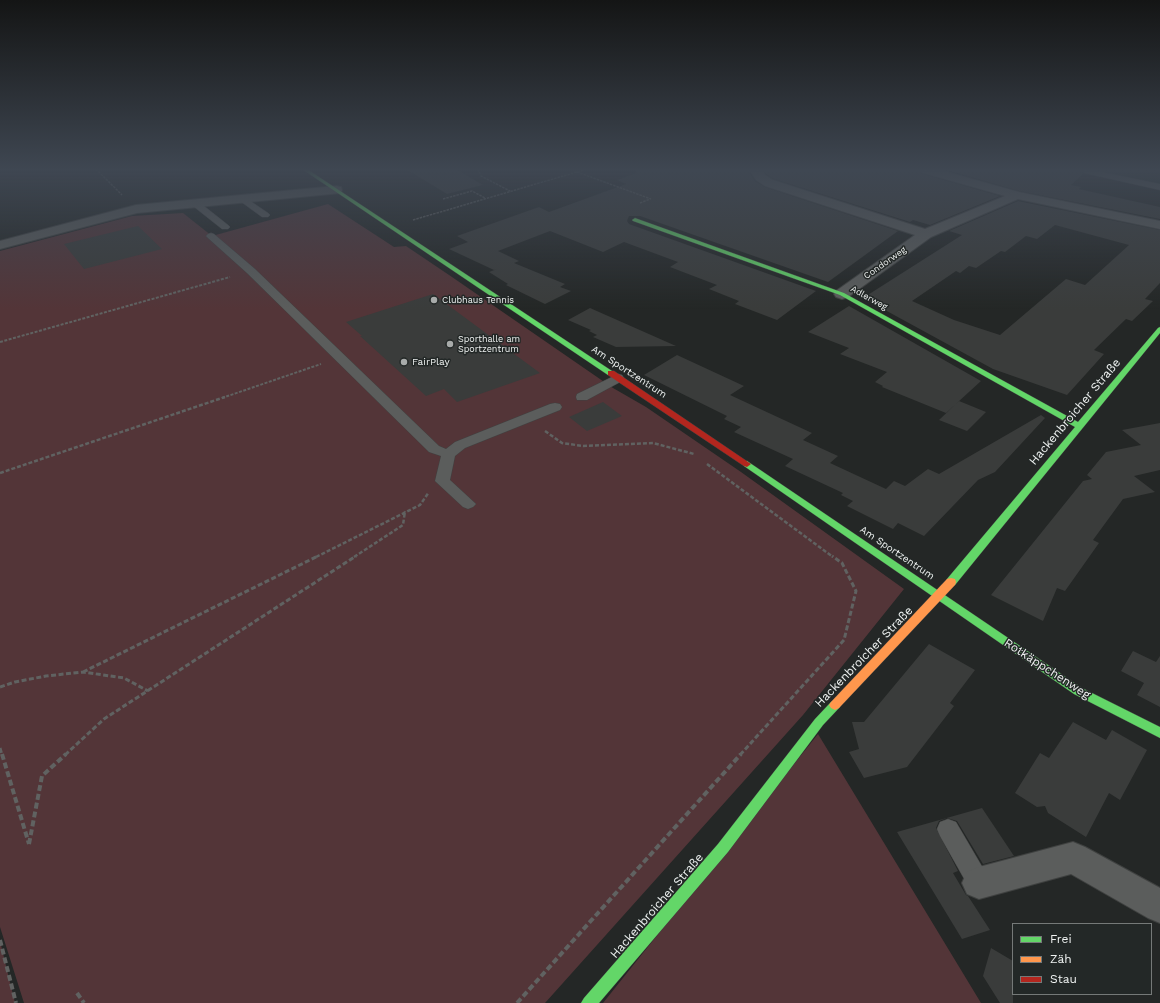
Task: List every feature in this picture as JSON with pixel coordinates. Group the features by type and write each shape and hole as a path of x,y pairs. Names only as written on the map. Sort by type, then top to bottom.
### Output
{"street":[{"path":"0,245 110,216"},
{"name":"Am Sportzentrum","path":"374,216 710,439 939,596"},
{"path":"870,216 926,234"},
{"name":"Condorweg","path":"842,294 926,234 968,216"},
{"path":"1116,216 1160,225"},
{"name":"Adlerweg","path":"635,220 842,294 1079,426"},
{"name":"Hackenbroicher Straße","path":"589,1003 723,848 819,722 939,596 1160,329"},
{"name":"Rotkäppchenweg","path":"939,596 1078,692 1160,733"},
{"path":"979,883 1073,858 1160,906"}],"lane":[{"path":"211,216 225,227"},
{"path":"212,236 341,357 434,449 448,454"},
{"path":"582,397 618,378"},
{"path":"468,504 442,481 448,454 460,445 555,407"},
{"path":"948,829 979,883"}],"path":[{"path":"389,226 426,216"},
{"path":"0,342 251,271"},
{"path":"0,473 341,357"},
{"path":"526,418 562,444 583,446 653,443 693,453 699,457"},
{"path":"517,1003 844,640 856,591 842,563 705,462"},
{"path":"83,672 405,511 420,505 430,491"},
{"path":"0,748 29,844 42,776 104,719 403,525 405,511"},
{"path":"0,687 15,682 46,676 83,672 124,678 148,691"},
{"path":"0,940 16,1003"},
{"path":"77,993 84,1003"}],"shaded area":[{"path":"132,216 187,216 212,236 285,216 346,216 394,247 406,246 613,388 646,407 741,472 904,589 803,715 545,1003 24,1003 0,927 0,251"},
{"path":"818,734 981,1003 603,1003"},
{"path":"0,941 15,1003 0,1003"}],"building":[{"path":"514,216 852,216 898,231 828,282 640,216 629,216 627,221 629,224 816,291 777,320 735,304 739,301 709,289 717,285 670,267 678,262 624,242 603,252 550,231 498,251 519,261 514,263 565,284 560,287 571,291 545,304 506,285 508,284 489,272 497,269 494,270 449,249 468,242 457,236"},
{"path":"890,216 952,216 930,225 913,220 910,222"},
{"path":"984,216 1091,216 1160,230 1160,283 1145,299 1153,301 1132,321 1126,319 1094,350 1104,354 1067,395 993,369 863,298 962,235 949,231","holes":["1055,225 1129,245 1085,285 1066,279 1000,335 954,320 912,301 956,271 960,273 969,266 976,268 1001,251 1005,252 1026,236 1037,239"]},
{"path":"1144,216 1160,216 1160,219"},
{"path":"138,226 162,249 84,269 64,244"},
{"path":"433,294 540,373 457,402 444,389 426,396 346,322"},
{"path":"849,306 981,381 946,413 882,387 883,386 875,382 887,372 840,354 849,348 808,332"},
{"path":"590,308 676,346 616,347 593,337 597,335 589,331 591,330 568,320"},
{"path":"677,355 744,386 730,395 812,433 803,440 838,456 830,463 886,489 894,481 905,486 928,469 939,474 1041,415 1045,418 995,472 978,480 924,536 898,523 893,529 847,506 853,501 841,495 843,493 785,466 793,459 734,432 741,427 724,419 727,416 644,375"},
{"path":"959,401 986,412 967,431 939,420"},
{"path":"603,402 622,416 587,431 569,417"},
{"path":"1160,423 1160,470 1134,476 1155,492 1123,499 1093,540 1099,543 1065,591 1057,588 1043,621 991,595 1083,481 1092,479 1087,475 1106,452 1141,445 1122,430"},
{"path":"929,644 975,670 950,703 954,706 907,767 864,778 849,752 859,749 852,722 864,722"},
{"path":"1133,651 1156,662 1160,656 1160,707 1137,695 1144,683 1121,671"},
{"path":"1073,722 1106,740 1112,730 1147,750 1120,800 1109,793 1086,837 1048,813 1045,806 1037,807 1015,793 1040,753 1049,758"},
{"path":"982,808 1014,856 983,864 957,821 947,818 939,821 936,828 958,871 953,873 990,930 962,939 897,832"},
{"path":"991,948 1012,960 1013,1003 1000,1003 983,976"}],"traffic: fast":[{"path":"374,216 611,373"},
{"path":"635,220 842,294 1079,426"},
{"path":"951,582 1160,329"},
{"path":"747,464 1078,691 1160,733"},
{"path":"589,1003 723,848 819,722 835,705"}],"traffic: slow":[{"path":"835,705 951,582"}],"traffic: jam":[{"path":"611,373 747,464"}],"place":[{"name":"Clubhaus Tennis","path":"434,300"},
{"name":"Sporthalle am Sportzentrum","path":"450,344"},
{"name":"FairPlay","path":"404,362"}]}
